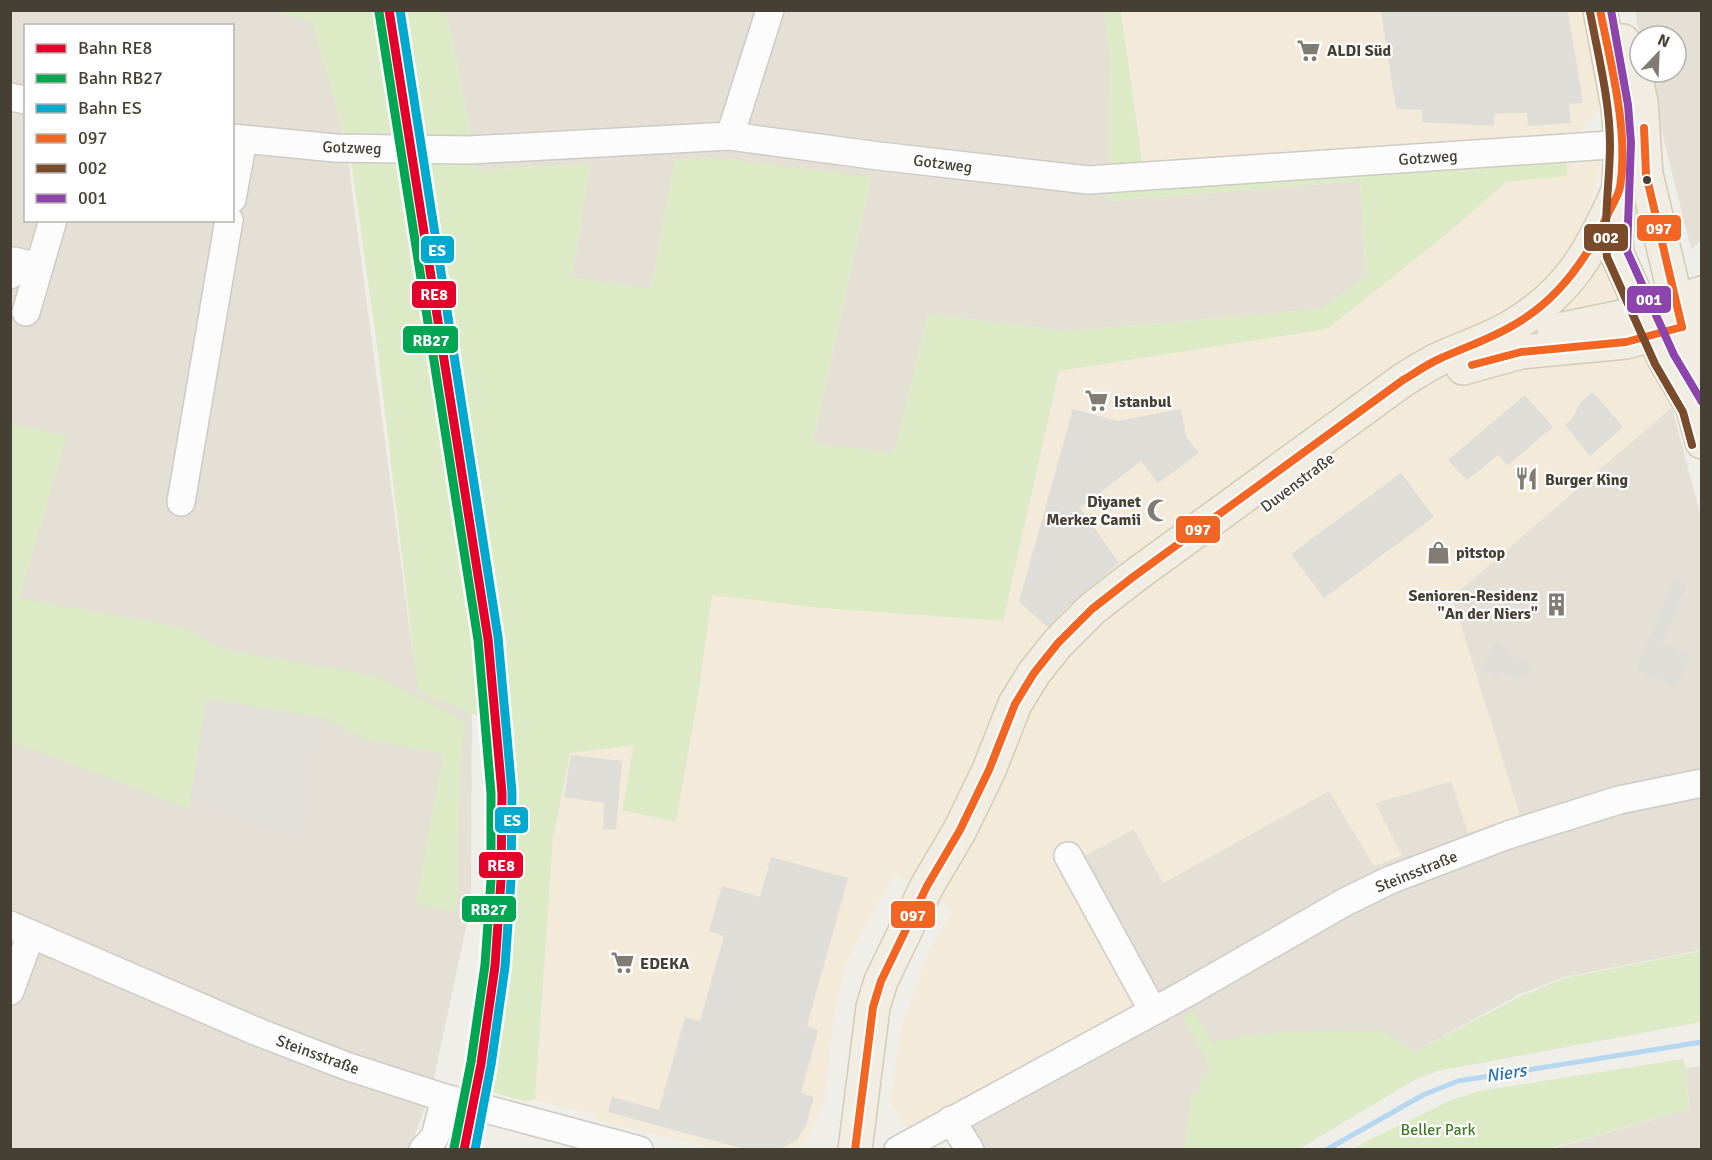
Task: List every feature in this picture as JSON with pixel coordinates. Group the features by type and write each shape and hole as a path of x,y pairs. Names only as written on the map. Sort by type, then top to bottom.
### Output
{"main road":[{"path":"1600,10 1618,107 1646,174 1676,315 1696,385 1693,408 1701,442"},
{"path":"1473,346 1511,327 1541,307 1562,288 1584,260 1598,237 1619,189 1632,143 1637,84 1628,59 1616,10"},
{"path":"1619,189 1616,240 1621,266 1676,315"},
{"path":"1473,346 1617,318 1676,315"},
{"name":"Duvenstraße","path":"989,770 1071,657 1107,624 1408,396 1441,377 1479,362 1521,352 1615,344 1676,315"},
{"name":"Duvenstraße","path":"855,1149 873,1007 881,981 927,886 960,830 989,770 1015,704 1058,643 1092,609 1132,577 1403,380 1436,361 1473,346"}],"street":[{"path":"730,136 770,10"},
{"name":"Gotzweg","path":"234,179 238,139 335,148 461,149 730,136 1088,180 1632,143"},
{"path":"23,299 39,267 52,222"},
{"path":"181,502 229,222"},
{"path":"10,275 14,261 39,267"},
{"name":"Steinsstraße","path":"898,1149 1153,1011 1345,902 1390,880 1508,836 1619,800 1701,783"},
{"path":"1068,856 1153,1011"},
{"path":"10,991 21,929"},
{"name":"Steinsstraße","path":"21,929 258,1032 349,1067 445,1098 639,1149"},
{"path":"423,1149 435,1137 445,1098"},
{"path":"951,1120 970,1149"}],"shaded area":[{"path":"10,11 318,11 347,152 413,654 472,715 471,904 432,1088 410,1149 11,1149"},
{"path":"445,11 1104,11 1110,54 1109,201 1360,181 1366,276 1320,309 1068,331 928,314 894,454 813,443 871,178 719,158 675,160 651,289 572,278 590,164 478,170"},
{"path":"1122,11 1583,11 1601,102 1595,115 1578,134 1142,169"},
{"path":"1381,11 1568,11 1583,103 1569,104 1571,123 1528,126 1527,113 1494,114 1494,126 1422,122 1422,110 1396,109"},
{"path":"1635,11 1701,11 1702,240 1691,249 1650,84 1688,84 1688,24 1637,24"},
{"path":"1599,152 1600,165 1592,198 1580,230 1605,243 1621,288 1672,407 1452,597 1520,815 1468,833 1451,781 1375,803 1402,856 1374,866 1329,791 1163,883 1134,829 1079,859 1158,1000 906,1129 891,1104 899,1035 928,953 953,910 895,874 866,924 845,967 833,1022 825,1100 806,1142 796,1149 716,1149 594,1120 595,1115 535,1100 553,838 570,753 634,745 676,821 698,696 712,594 810,607 1003,621 1059,371 1327,329 1506,182 1567,176 1564,155"},
{"path":"1593,392 1623,427 1590,456 1565,425 1573,417 1581,402"},
{"path":"1525,395 1553,427 1508,465 1498,455 1467,480 1448,460"},
{"path":"1672,407 1701,517 1701,950 1565,977 1520,994 1401,1059 1254,1149 975,1149 962,1131 1166,1013 1079,858 1134,829 1163,883 1329,791 1374,865 1402,856 1375,803 1451,781 1519,815 1452,597"},
{"path":"1073,409 1117,421 1181,409 1186,437 1199,453 1158,483 1141,461 1080,508 1119,563 1065,609 1049,628 1019,602"},
{"path":"1401,473 1434,517 1324,598 1291,554"},
{"path":"1675,579 1687,585 1662,643 1689,655 1676,686 1636,670"},
{"path":"1495,641 1507,646 1505,652 1531,664 1524,681 1500,671 1497,676 1482,669"},
{"path":"205,698 323,718 300,841 255,828 190,799"},
{"path":"571,755 622,761 616,830 603,829 604,803 564,797"},
{"path":"771,857 848,878 807,1026 818,1030 801,1093 814,1097 806,1125 797,1140 780,1149 744,1149 608,1112 612,1097 659,1110 685,1017 700,1021 724,936 709,931 722,886 760,897"},
{"path":"1701,1066 1701,1149 1548,1150 1689,1109 1686,1068"}],"green space":[{"path":"282,10 445,11 478,170 590,164 572,278 651,289 675,160 719,158 871,177 813,443 894,453 928,314 1068,331 1320,309 1366,276 1360,181 1109,201 1110,54 1104,11 1121,11 1143,169 1562,137 1568,176 1506,182 1447,234 1327,329 1059,371 1003,621 810,607 712,595 698,696 676,822 622,810 634,745 570,753 553,838 535,1100 524,1101 484,1090 497,997 506,904 508,815 503,726 418,692 377,345 350,154 311,20 281,14"},
{"path":"10,423 67,436 19,598 181,627 226,650 373,675 465,720 460,772 457,911 416,904 443,754 364,739 323,718 206,699 189,809 11,741"},
{"path":"1701,951 1701,1022 1438,1071 1416,1079 1299,1149 1185,1149 1191,1096 1199,1091 1201,1078 1210,1068 1183,1018 1194,1011 1213,1044 1219,1040 1278,1032 1384,1031 1414,1052 1521,996 1565,978"},
{"name":"Beller Park","path":"1683,1059 1686,1068 1689,1109 1548,1149 1354,1149 1451,1100 1479,1091"}],"waterway":[{"name":"Niers","path":"1326,1150 1423,1095 1458,1081 1702,1042"}],"rail line":[{"name":"RE8","path":"389,10 488,639 502,793 501,880 495,966 481,1064 464,1150"},
{"name":"ES","path":"400,10 498,637 512,792 511,880 505,967 491,1065 475,1150"},
{"name":"RB27","path":"379,12 478,640 491,793 491,880 485,965 471,1062 454,1148"}],"transit line":[{"name":"097","path":"855,1150 873,1007 881,981 927,886 960,830 989,770 1015,704 1034,673 1058,643 1092,609 1133,577 1403,380 1434,361 1504,330 1539,308 1563,285 1583,259 1618,194 1622,166 1618,98 1600,10"},
{"name":"001","path":"1611,10 1628,105 1631,143 1627,251 1674,355 1702,402"},
{"name":"002","path":"1590,12 1608,112 1610,159 1606,229 1607,257 1655,364 1683,412 1692,445"},
{"name":"097","path":"1644,128 1646,174 1682,327"},
{"name":"097","path":"1472,365 1521,352 1626,342 1682,327"}],"place":[{"name":"ALDI Süd","path":"1309,50"},
{"name":"Istanbul","path":"1096,401"},
{"name":"Burger King","path":"1527,479"},
{"name":"Diyanet Merkez Camii","path":"1159,510"},
{"name":"pitstop","path":"1438,552"},
{"name":"Senioren-Residenz \"An der Niers\"","path":"1556,604"},
{"name":"EDEKA","path":"622,963"}]}
